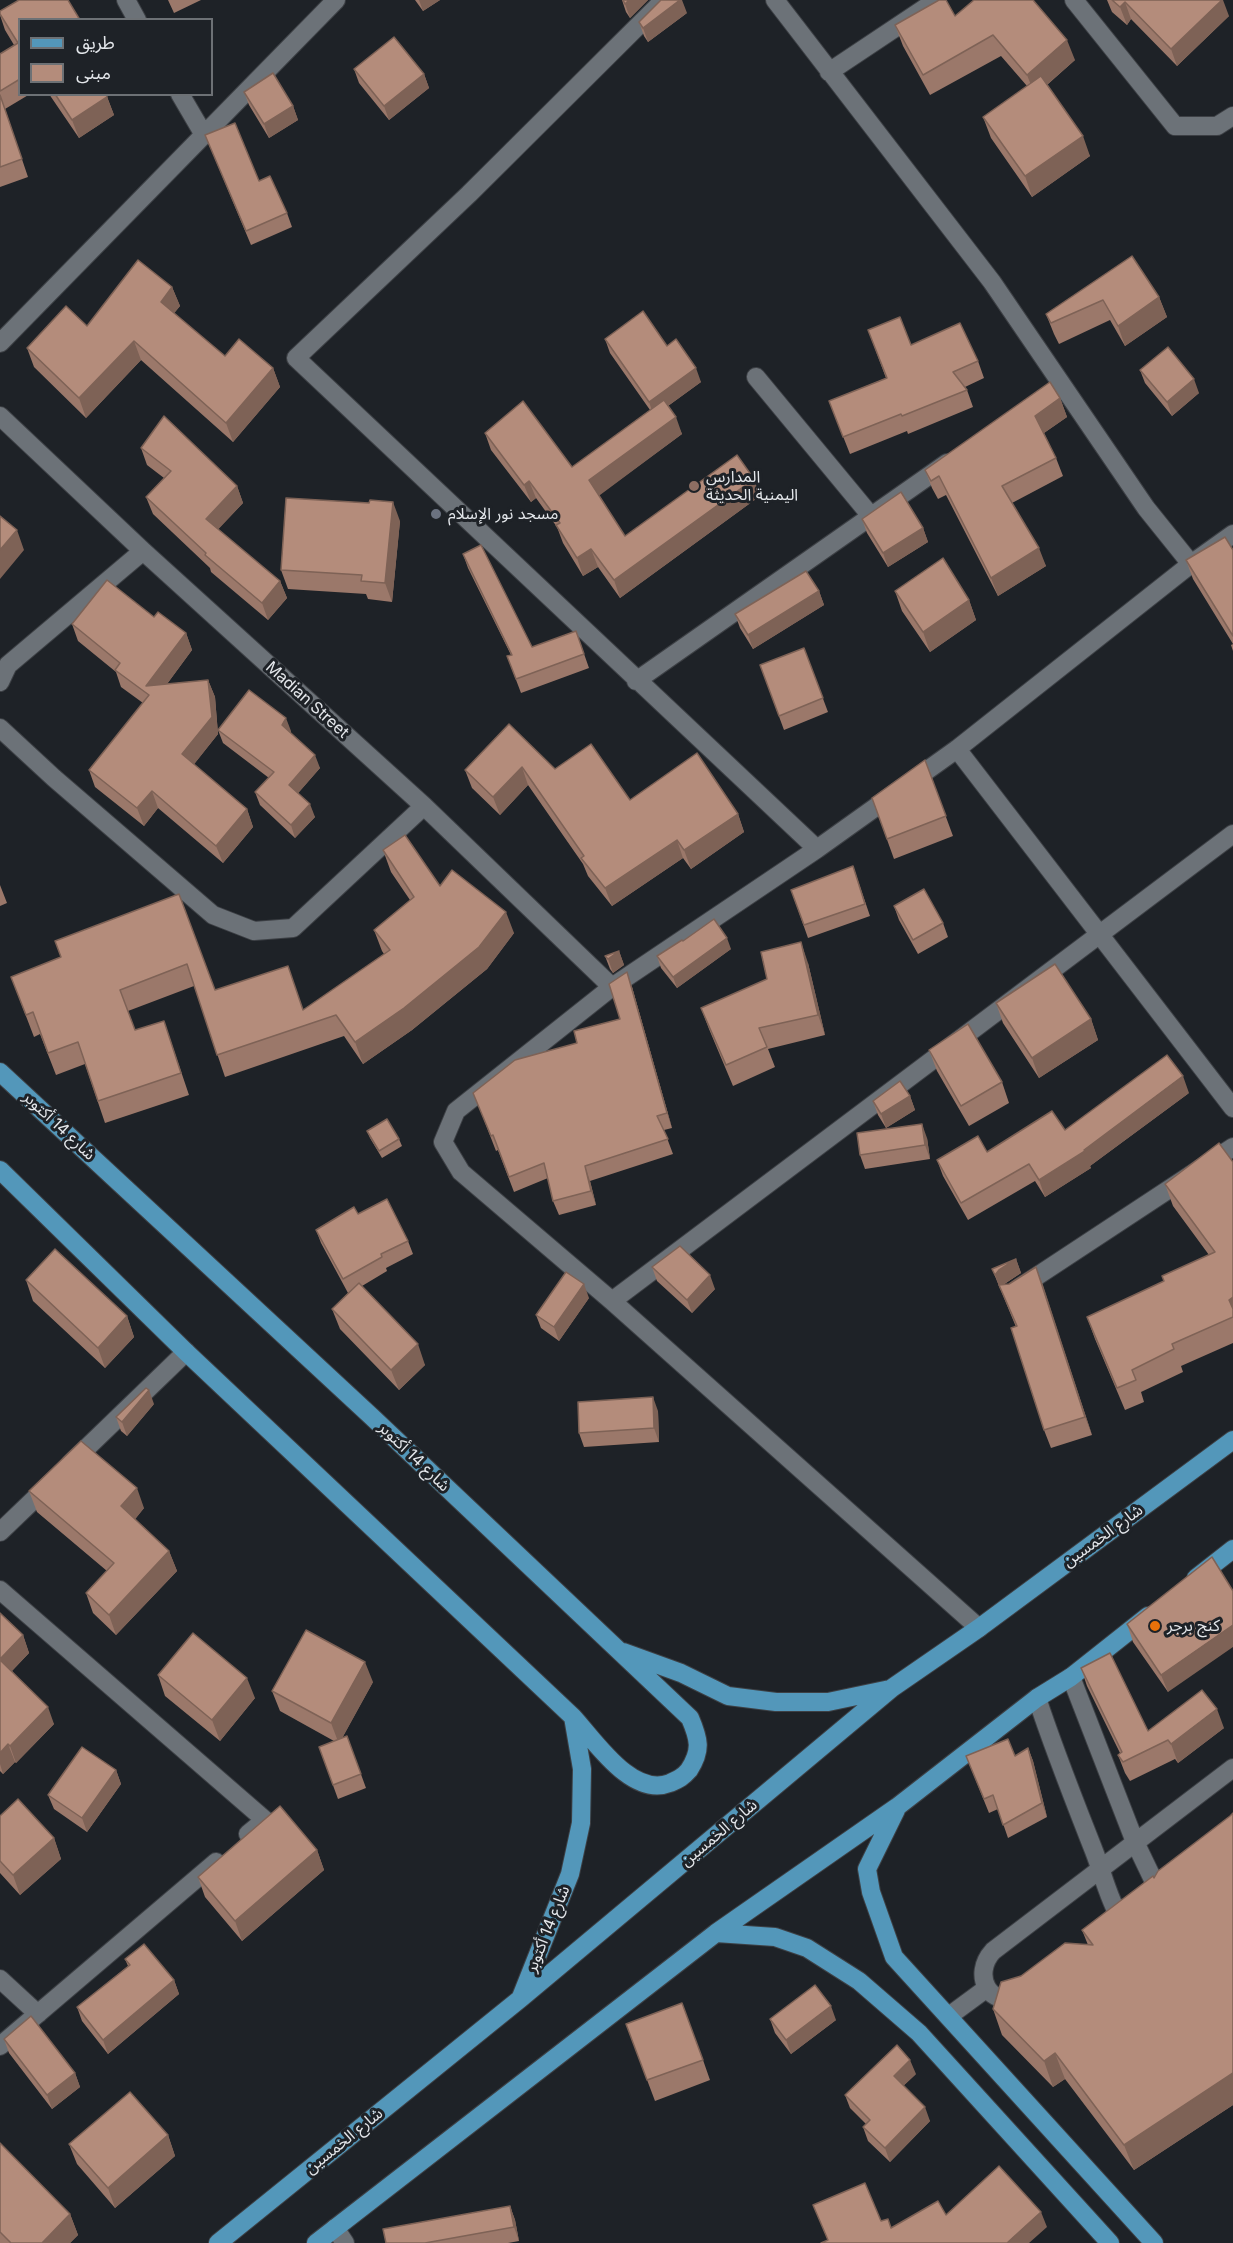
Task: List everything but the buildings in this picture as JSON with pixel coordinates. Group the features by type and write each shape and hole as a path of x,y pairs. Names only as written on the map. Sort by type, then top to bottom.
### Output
{"main road":[{"name":"شارع 14 أكتوبر","path":"0,1072 372,1417 615,1649 681,1673 728,1696 776,1702 828,1702 892,1688"},
{"path":"0,1170 186,1352 573,1717 622,1772 639,1782 663,1786 683,1778 696,1758 699,1738 690,1718 615,1649"},
{"name":"شارع الخمسين","path":"227,2239 520,1999 892,1688 979,1628 1233,1440"},
{"path":"1179,1592 1233,1549"},
{"path":"316,2243 340,2236 716,1933 897,1808 1037,1698 1071,1677 1161,1606"},
{"name":"شارع 14 أكتوبر","path":"520,1999 570,1874 581,1823 582,1769 573,1717"},
{"path":"897,1808 867,1869 871,1892 894,1957 1154,2243"},
{"path":"716,1933 775,1937 807,1948 859,1981 919,2033 1110,2243"}],"street":[{"path":"126,0 136,18"},
{"path":"0,343 336,0"},
{"path":"664,0 469,194 296,358 636,681 817,849"},
{"path":"775,0 992,282 1146,508 1191,564"},
{"path":"829,72 937,0"},
{"path":"1074,0 1175,126 1217,126 1233,116"},
{"path":"181,96 204,135"},
{"path":"756,376 871,516"},
{"path":"1043,396 1062,383"},
{"name":"Madian Street","path":"0,416 143,551 424,806 612,987"},
{"path":"636,681 957,456"},
{"path":"979,1628 612,1301 461,1172 443,1142 456,1111 612,987 817,849 957,749 1191,564 1233,534"},
{"path":"0,682 8,665 143,551"},
{"path":"0,728 54,778 213,915 254,931 293,928 424,806"},
{"path":"957,749 1233,1108"},
{"path":"612,1301 1233,834"},
{"path":"1010,1293 1233,1147"},
{"path":"0,1533 186,1352"},
{"path":"0,1590 265,1820 0,2046"},
{"path":"1071,1677 1153,1894 1177,1876"},
{"path":"1037,1698 1051,1743 1113,1906 1125,1916 1103,1933"},
{"path":"1033,1987 1015,1998 994,1995 987,1988 983,1979 982,1968 986,1958 1100,1868 1233,1768"},
{"path":"0,1979 38,2014"},
{"path":"949,2016 987,1988"}],"place":[{"name":"المدارس اليمنية الحديثة","path":"694,486"},
{"name":"مسجد نور الإسلام","path":"436,514"},
{"name":"كنج برجر","path":"1155,1626"}]}
